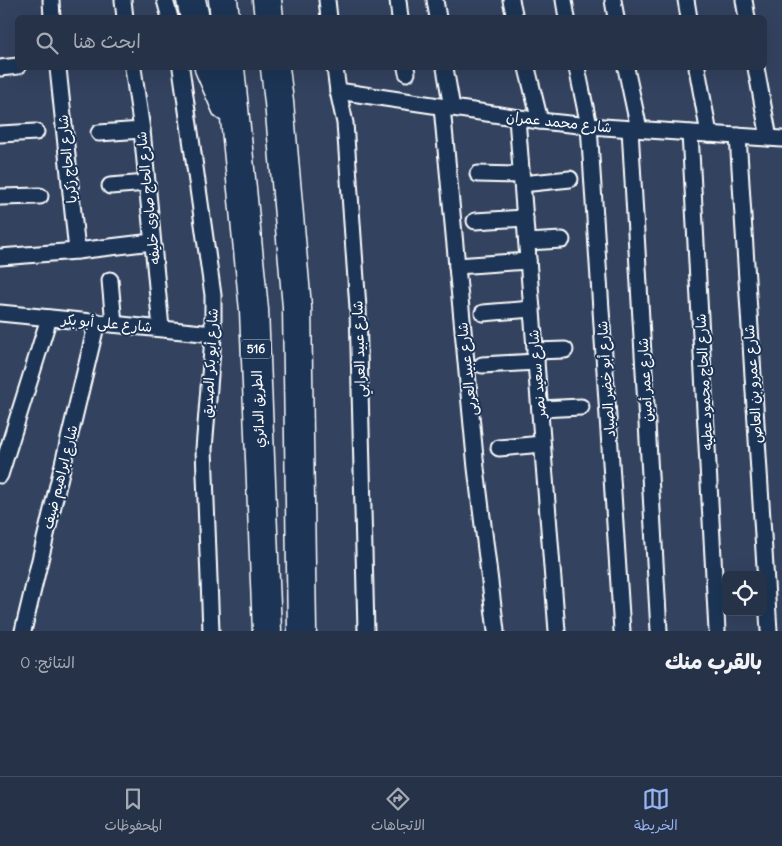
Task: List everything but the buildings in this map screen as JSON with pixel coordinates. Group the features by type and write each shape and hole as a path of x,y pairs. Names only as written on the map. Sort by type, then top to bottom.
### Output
{"highway":[{"path":"191,0 194,15"},
{"path":"223,0 225,15"},
{"path":"267,0 269,15"},
{"path":"210,70 236,130"},
{"name":"الطريق الدائري","path":"230,70 254,310 267,631"},
{"path":"275,70 297,307 302,631"}],"street":[{"path":"50,0 52,15"},
{"path":"123,0 125,15"},
{"path":"165,0 169,15"},
{"path":"327,0 329,15"},
{"path":"398,0 400,15"},
{"path":"435,0 438,15"},
{"path":"511,0 515,15"},
{"path":"564,0 566,15"},
{"path":"613,0 616,15"},
{"path":"686,0 688,15"},
{"path":"744,0 746,15"},
{"path":"0,68 15,66"},
{"name":"شارع الحاج زكريا","path":"58,70 77,251"},
{"name":"شارع الحاج صاوى خليفه","path":"133,70 142,130 161,328"},
{"name":"شارع أبو بكر الصديق","path":"181,70 213,295 213,334 204,449 210,631"},
{"name":"شارع عبيد العرابي","path":"335,70 345,123 358,308 366,631"},
{"name":"شارع عبيد العربى","path":"445,70 456,266 476,468 496,631"},
{"path":"527,70 540,121"},
{"name":"شارع أبو خضر الصياد","path":"577,70 589,126 622,631"},
{"name":"شارع عمر أمين","path":"626,70 634,129 660,631"},
{"path":"697,70 709,134"},
{"path":"757,70 776,138"},
{"name":"شارع محمد عمران","path":"338,91 540,121 776,138"},
{"name":"شارع سعيد نصر","path":"517,118 557,631"},
{"path":"99,133 142,130"},
{"path":"0,134 36,132"},
{"name":"شارع الحاج محمود عطيه","path":"690,133 717,631"},
{"name":"شارع عمرو بن العاص","path":"738,136 769,631"},
{"path":"478,174 522,180 570,179"},
{"path":"110,186 147,183"},
{"path":"0,198 40,196"},
{"path":"474,221 524,218"},
{"path":"526,242 562,240"},
{"path":"0,257 77,251 152,242"},
{"path":"456,266 528,261"},
{"path":"110,280 114,324"},
{"path":"483,313 532,309"},
{"name":"شارع على أبو بكر","path":"1,315 97,322 213,334"},
{"path":"0,475 49,318"},
{"name":"شارع ابراهيم ضيف","path":"22,631 97,322"},
{"path":"482,366 565,350"},
{"path":"540,410 581,407"},
{"path":"499,448 542,444"}]}
